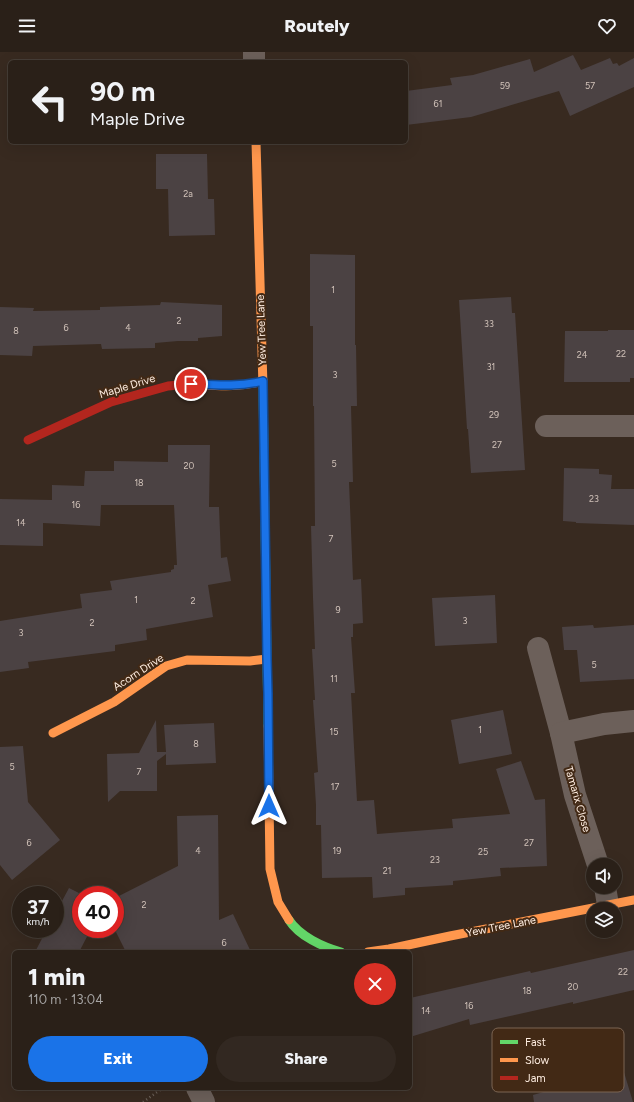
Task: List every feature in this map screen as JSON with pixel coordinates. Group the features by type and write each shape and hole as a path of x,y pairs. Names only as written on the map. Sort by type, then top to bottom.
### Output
{"street":[{"name":"Yew Tree Lane","path":"256,144 263,381 270,869 278,902 290,922 300,933 331,950"},
{"name":"Maple Drive","path":"28,440 111,402 168,386 191,384 217,386 248,385 263,381"},
{"path":"546,426 634,426"},
{"name":"Tamarix Close","path":"538,648 561,733 575,795 596,858"},
{"name":"Acorn Drive","path":"53,733 114,702 166,666 186,660 250,661 267,659"},
{"path":"561,733 604,724 634,721"},
{"name":"Yew Tree Lane","path":"382,950 450,936 607,896 634,900"},
{"path":"198,1090 204,1102"}],"path":[{"path":"143,1102 160,1090"}],"building":[{"path":"573,55 581,70 610,58 613,64 617,63 619,66 634,58 634,87 570,116 559,91 471,117 408,125 408,91 452,85 450,78 473,75 530,59 534,72"},
{"path":"156,154 207,154 208,199 214,199 215,235 169,236 168,189 156,189"},
{"path":"310,254 355,255 357,406 351,406 353,482 349,482 353,580 361,579 363,623 353,624 353,637 351,637 355,693 351,693 357,801 374,800 377,834 453,828 452,819 510,814 496,769 521,761 535,800 545,799 547,866 500,868 501,876 453,881 453,885 405,888 405,895 373,898 372,877 322,878 321,825 316,825 314,773 318,772 313,700 315,700 312,649 315,649 311,526 315,526 313,326 310,326"},
{"path":"511,297 512,313 515,313 525,470 471,473 459,300"},
{"path":"161,302 222,305 222,336 198,338 198,341 155,343 155,348 102,349 101,344 33,346 32,356 0,355 0,307 34,308 33,311 100,310 100,307 160,305"},
{"path":"634,330 634,378 630,378 630,382 564,382 565,331"},
{"path":"168,445 210,445 209,507 219,507 221,558 227,557 231,581 208,585 213,617 146,629 147,640 115,645 115,651 28,662 29,668 0,672 0,621 82,608 80,594 112,590 110,581 171,572 171,570 174,569 174,565 177,565 174,505 101,505 100,526 43,523 43,546 0,545 0,499 52,500 52,485 84,486 85,471 114,471 114,461 168,462"},
{"path":"564,468 599,469 599,474 612,475 611,489 634,489 634,525 576,523 563,521"},
{"path":"495,595 497,643 435,646 432,598"},
{"path":"593,625 594,628 634,625 634,679 580,682 577,650 564,650 562,627"},
{"path":"503,710 512,754 459,764 451,720"},
{"path":"156,720 157,752 166,752 164,725 214,723 216,763 166,765 166,754 157,761 157,791 120,791 108,802 107,754 139,753"},
{"path":"23,746 28,802 60,840 12,880 0,865 0,747"},
{"path":"218,815 219,920 233,914 250,950 125,950 119,938 124,938 124,893 178,866 177,816"},
{"path":"69,888 72,890 72,938 86,938 80,950 36,950 42,938 64,938 64,897"},
{"path":"634,950 634,990 470,1025 469,1019 412,1036 412,998 530,971 531,973"},
{"path":"624,1072 633,1102 534,1102 533,1095 543,1092 624,1092"}],"traffic: fast":[{"path":"263,387 268,726"},
{"path":"289,920 293,926 305,936 335,950"}],"traffic: slow":[{"path":"256,144 263,387"},
{"path":"201,385 225,386 263,381"},
{"path":"53,733 114,702 166,666 187,660 250,661 267,659"},
{"path":"268,726 270,869 278,902 289,920"},
{"path":"382,950 634,900"}],"traffic: jam":[{"path":"28,440 111,402 168,386 191,384 201,385"}],"route":[{"path":"191,384 217,386 248,385 263,381 269,806"}]}
